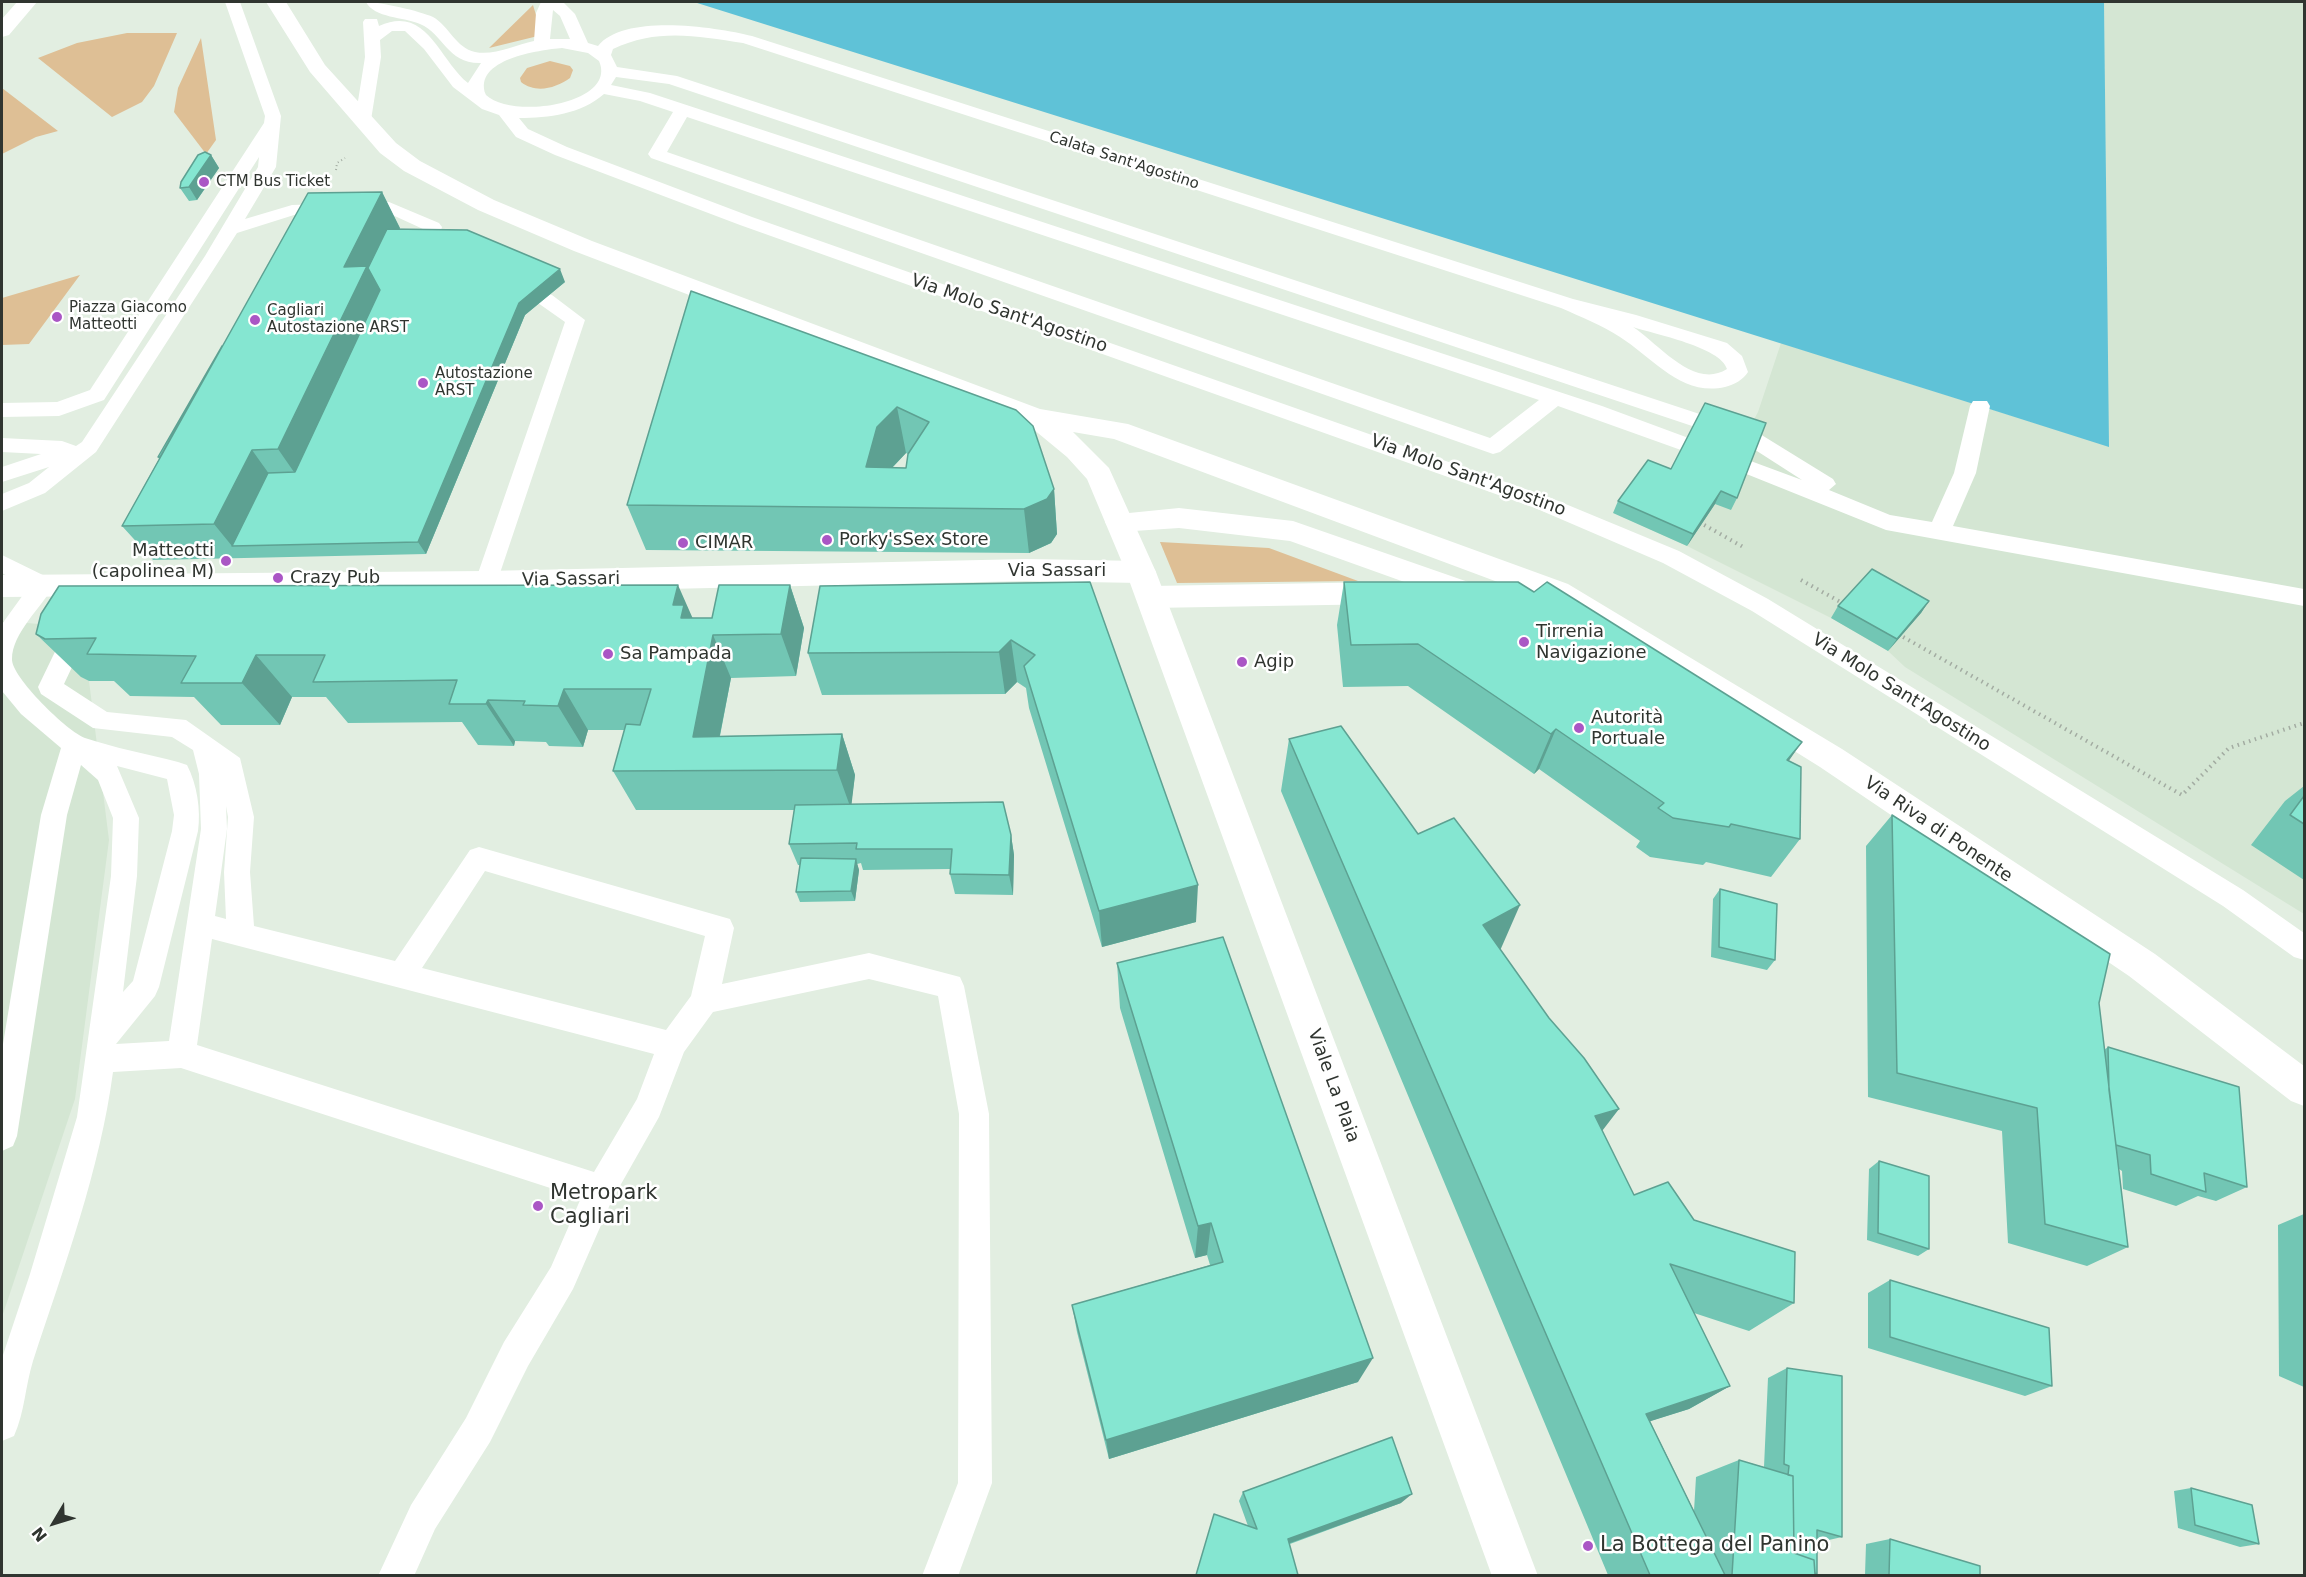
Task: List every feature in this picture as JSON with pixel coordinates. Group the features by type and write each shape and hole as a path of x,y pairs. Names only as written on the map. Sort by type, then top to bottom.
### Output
{"main road":[{"path":"2,31 27,2"},
{"path":"276,2 309,57 388,148 412,166 486,205 583,246 1036,417 1118,431 1557,592"},
{"path":"1036,417 1077,450 1099,475 1146,584"},
{"path":"1119,522 1179,518 1293,531 1463,592 1557,592"},
{"name":"Via Sassari","path":"2,586 486,582 1026,570 1146,584 1203,596 1463,592"},
{"name":"Viale La Plaia","path":"1146,584 1515,1575"},
{"name":"Via Riva di Ponente","path":"1557,592 1831,758 2142,965 2304,1088"}],"lane":[{"path":"2,503 37,488 89,447 231,230 267,167 273,116 232,2"},
{"path":"542,44 544,13 548,2"},
{"path":"554,2 567,14 581,45 607,63 682,83 1753,439 1886,522"},
{"path":"363,120 373,57 369,4 428,21 460,53 477,58 502,56 542,44 581,45"},
{"path":"372,39 382,28 392,25 414,29 426,38 457,82 489,106 505,111 543,112 576,104 600,88 644,97 1555,398 1742,464 1886,522 2304,598"},
{"name":"Calata Sant'Agostino","path":"600,88 607,63 606,46 639,30 656,27 678,28 746,39 1568,304 1720,348 1735,361 1738,372 1728,381 1712,385 1693,380 1627,332 1568,304"},
{"path":"479,98 475,87 478,76 488,65 502,56"},
{"path":"561,151 568,118 576,104"},
{"path":"683,110 657,154 1493,447 1555,398"},
{"name":"Via Molo Sant'Agostino","path":"505,111 522,133 561,151 746,221 1559,508 1671,557 1770,611 2233,898 2304,948"},
{"path":"2,410 59,409 97,395 219,208 273,116"},
{"path":"231,230 292,210 389,207 433,228 429,242"},
{"path":"486,582 575,320 545,299"},
{"path":"1939,532 1965,473 1980,406"},
{"path":"2,445 46,449 89,447"},
{"path":"2,475 89,447"},
{"path":"2,563 43,585 6,635 2,655"},
{"path":"99,586 50,687 102,722 177,727 231,765 241,817 237,872 241,934"},
{"path":"2,664 3,676 30,707 108,774 126,818 124,876 92,1117 46,1274 12,1375 7,1413 2,1424"},
{"path":"181,1054 215,822 212,774 204,744"},
{"path":"74,745 178,772 187,815 181,853 145,987 101,1047"},
{"path":"2,1136 54,815 74,745"},
{"path":"396,1575 423,1517 478,1430 516,1354 562,1278 601,1189 649,1107 672,1046 704,1001 720,928 478,858 402,975"},
{"path":"200,924 672,1046"},
{"path":"704,1001 870,966 950,986 974,1114 975,1483 940,1575"},
{"path":"101,1047 181,1054 601,1189"}],"path":[{"path":"336,170 337,163 348,157"},
{"path":"1694,520 1754,554"},
{"path":"1794,576 1854,610"},
{"path":"1894,632 2182,795 2229,748 2304,723"}],"shaded area":[{"path":"2104,2 2304,2 2304,914 1905,667 1888,651 1831,618 1687,546 1614,513 1748,431 1758,412 1781,343 2108,446"},
{"path":"533,5 542,35 489,48"},
{"path":"127,33 177,33 154,86 142,102 112,117 38,58 77,43"},
{"path":"201,38 216,140 206,154 174,112 178,88"},
{"path":"550,61 570,66 573,70 570,78 559,85 539,89 521,82 520,78 527,68"},
{"path":"2,88 58,131 36,137 2,154"},
{"path":"80,275 29,344 2,345 2,298"},
{"path":"1160,542 1269,548 1358,581 1177,583"},
{"path":"2,621 101,629 81,677 89,681 109,840 75,1099 2,1317"}],"water":[{"path":"694,2 2104,2 2109,447 1980,406"}],"building":[{"path":"205,152 211,155 189,187 180,188 181,182 198,155"},
{"path":"382,192 344,267 367,266 278,449 252,450 214,524 122,526 308,193"},
{"path":"387,229 467,230 560,269 519,303 418,542 232,546 268,473 295,472 380,290 368,268"},
{"path":"691,291 1016,410 1033,426 1054,489 1047,499 1024,509 627,505","holes":["897,407 929,422 908,454 906,468 866,467 877,427"]},
{"path":"222,346 160,457 158,457"},
{"path":"1705,403 1766,423 1737,498 1721,491 1693,534 1618,501 1648,460 1671,469"},
{"path":"1872,569 1929,601 1897,639 1838,606"},
{"path":"1090,582 1198,885 1099,911 1024,666 1035,655 1011,640 999,652 808,653 820,586"},
{"path":"1344,582 1518,582 1534,592 1547,582 1802,742 1787,760 1801,767 1800,839 1731,824 1729,827 1673,818 1658,808 1664,803 1556,729 1551,734 1418,644 1351,645"},
{"path":"678,585 673,605 684,605 681,618 712,618 719,585 790,585 781,634 713,635 693,737 842,734 837,770 613,771 626,724 640,725 651,689 564,689 558,706 523,705 525,701 488,700 486,704 449,704 457,680 313,682 325,655 256,655 242,683 181,683 196,656 87,654 96,638 45,639 36,634 41,614 59,586"},
{"path":"1341,726 1418,834 1454,818 1520,905 1483,925 1549,1018 1584,1058 1619,1109 1595,1116 1634,1195 1668,1182 1694,1220 1795,1252 1794,1303 1670,1264 1730,1386 1646,1414 1725,1575 1650,1575 1289,739"},
{"path":"2304,796 2304,824 2290,815"},
{"path":"1003,802 1011,835 1009,875 950,874 952,849 856,849 857,843 789,844 795,805"},
{"path":"1892,815 2110,954 2099,1003 2128,1247 2045,1224 2037,1108 1897,1073"},
{"path":"801,858 856,859 851,891 796,892"},
{"path":"1720,889 1777,904 1775,960 1719,947"},
{"path":"1223,937 1373,1358 1106,1440 1072,1305 1223,1262 1211,1223 1198,1226 1117,963"},
{"path":"2108,1047 2239,1087 2247,1187 2204,1173 2206,1192 2151,1174 2150,1155 2116,1145 2109,1090"},
{"path":"1879,1161 1929,1176 1929,1249 1878,1233"},
{"path":"1890,1280 2049,1328 2052,1386 1890,1337"},
{"path":"1787,1368 1842,1376 1842,1537 1817,1530 1817,1574 1814,1560 1794,1553 1793,1476 1788,1475 1789,1466 1784,1464"},
{"path":"1392,1437 1412,1494 1288,1539 1298,1575 1196,1575 1214,1514 1257,1529 1243,1492"},
{"path":"1739,1460 1793,1476 1794,1553 1814,1560 1815,1575 1732,1575"},
{"path":"2191,1488 2252,1505 2259,1544 2195,1525"},
{"path":"1890,1539 1980,1566 1980,1575 1889,1575"}],"place":[{"name":"CTM Bus Ticket","path":"204,182"},
{"name":"Piazza Giacomo Matteotti","path":"57,317"},
{"name":"Cagliari Autostazione ARST","path":"255,320"},
{"name":"Autostazione ARST","path":"423,383"},
{"name":"Porky'sSex Store","path":"827,540"},
{"name":"CIMAR","path":"683,543"},
{"name":"Matteotti (capolinea M)","path":"226,561"},
{"name":"Crazy Pub","path":"278,578"},
{"name":"Tirrenia Navigazione","path":"1524,642"},
{"name":"Sa Pampada","path":"608,654"},
{"name":"Agip","path":"1242,662"},
{"name":"Autorità Portuale","path":"1579,728"},
{"name":"Metropark Cagliari","path":"538,1206"},
{"name":"La Bottega del Panino","path":"1588,1546"}]}
